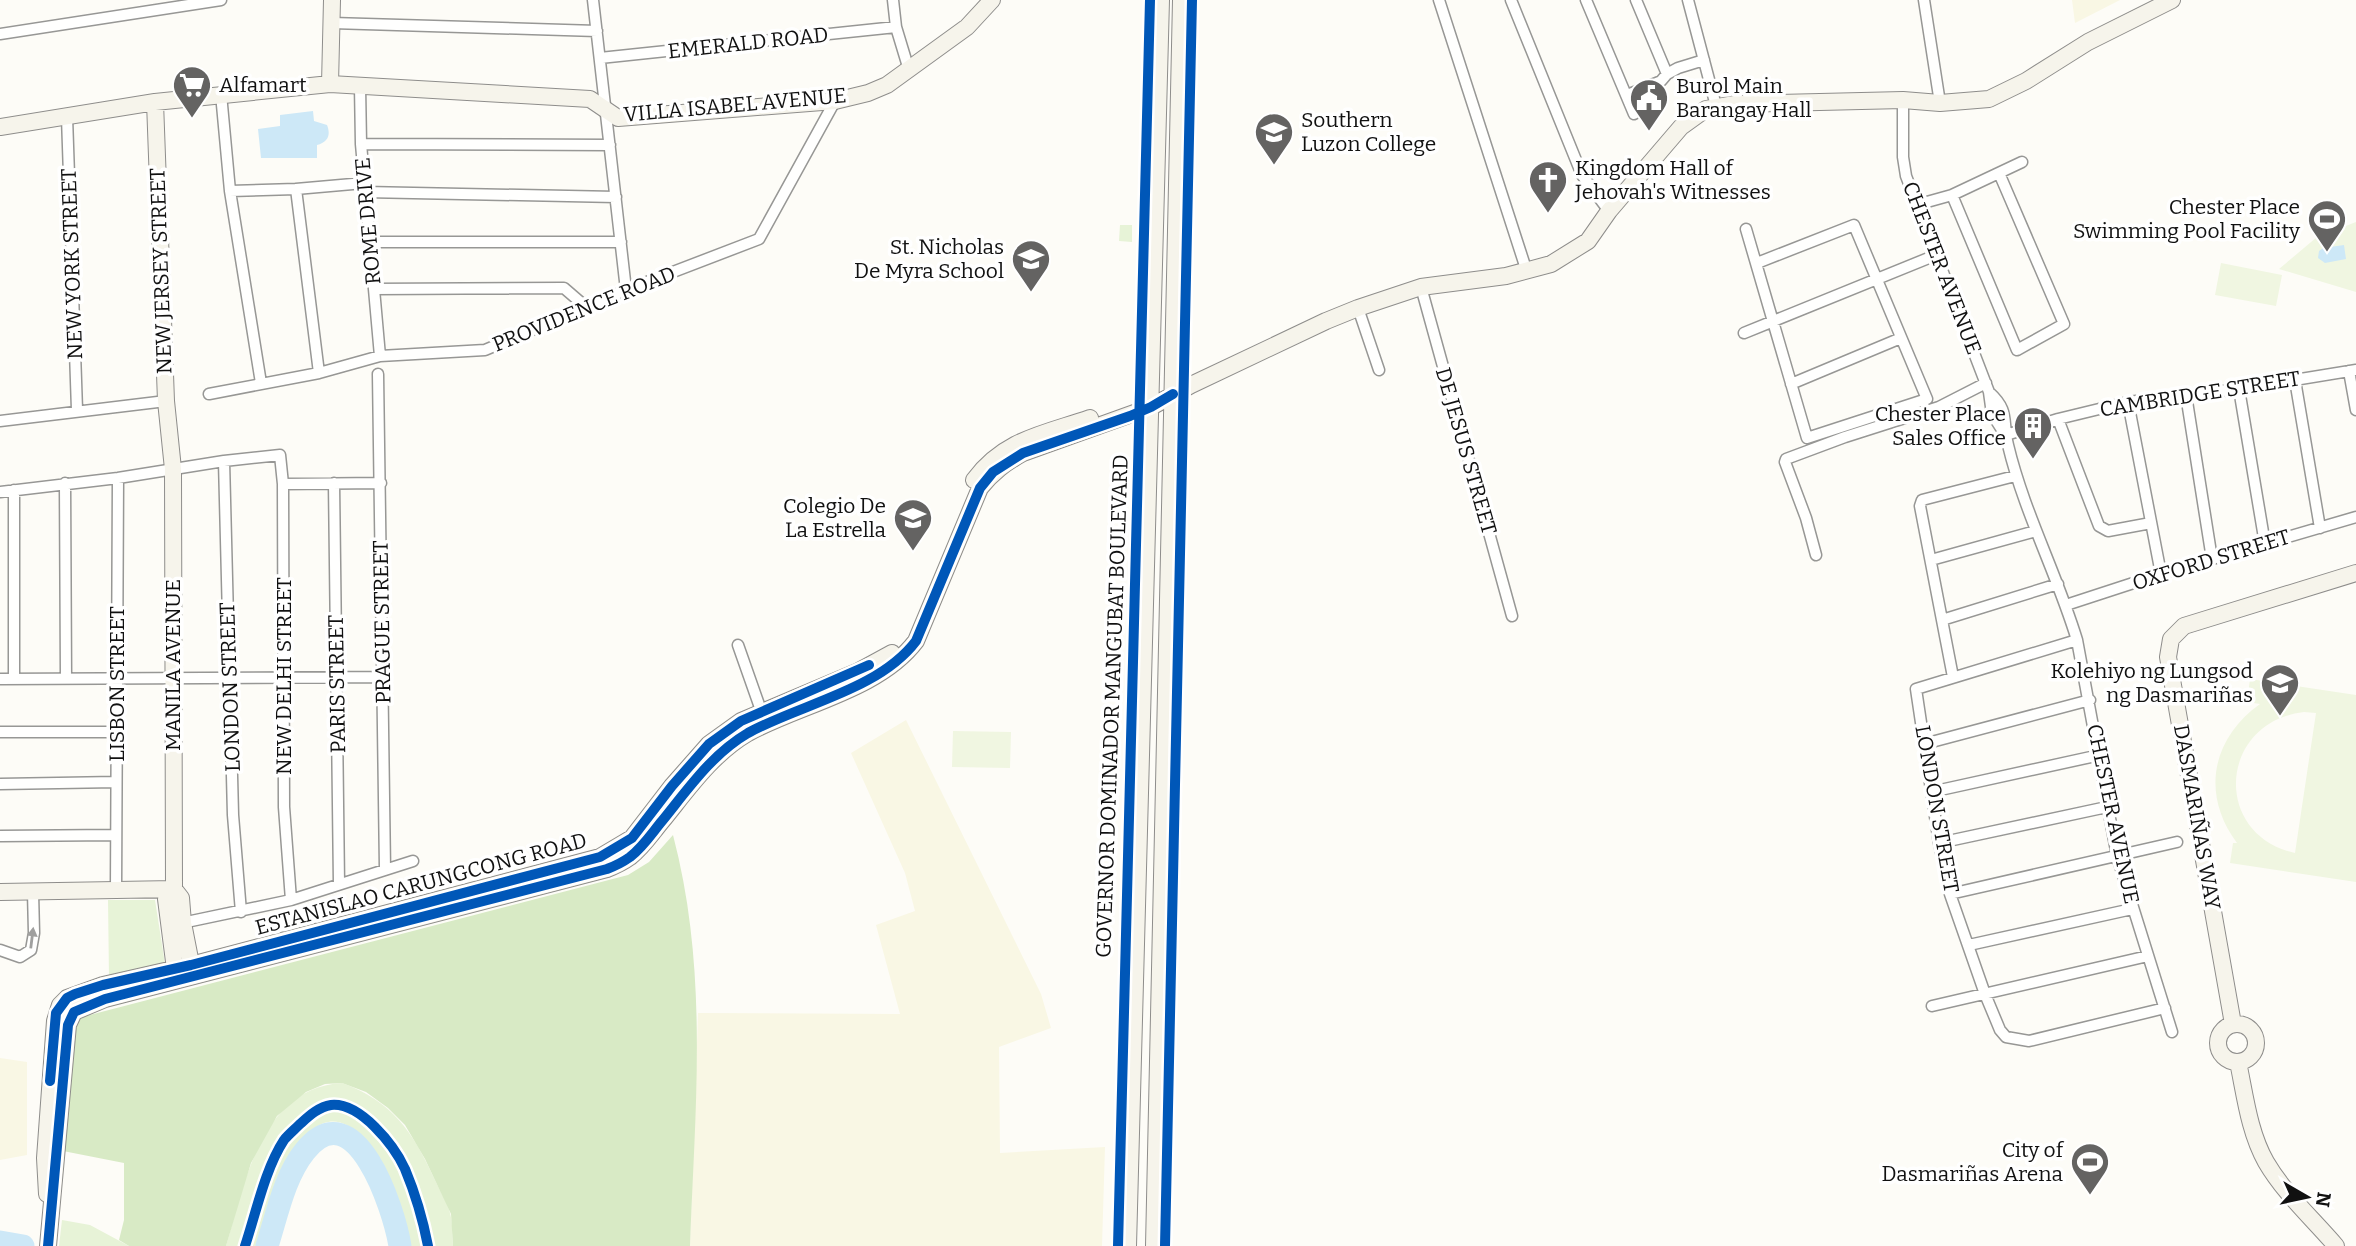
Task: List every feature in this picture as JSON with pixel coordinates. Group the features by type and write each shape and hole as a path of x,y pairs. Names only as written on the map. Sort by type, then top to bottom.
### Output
{"street":[{"path":"0,34 221,0"},
{"path":"330,84 332,0"},
{"path":"593,0 626,290"},
{"path":"893,0 895,27 909,70"},
{"name":"VILLA ISABEL AVENUE","path":"0,127 200,96 330,84 590,99 618,118 835,101 887,85 967,27 992,0"},
{"name":"GOVERNOR DOMINADOR MANGUBAT BOULEVARD","path":"1128,1246 1143,677 1150,0"},
{"name":"GOVERNOR DOMINADOR MANGUBAT BOULEVARD","path":"1118,1246 1161,0"},
{"path":"1165,1246 1181,0"},
{"path":"1154,1246 1166,677 1192,0"},
{"path":"1439,0 1527,272"},
{"path":"1511,0 1582,175 1609,211"},
{"path":"1586,0 1634,114"},
{"path":"1636,0 1667,74"},
{"path":"1688,0 1716,106"},
{"path":"1924,0 1940,103"},
{"name":"ESTANISLAO CARUNGCONG ROAD","path":"48,1246 50,1220 45,1158 57,1013 67,998 103,985 193,971 600,857 632,838 709,744 741,721 764,718 862,682 906,655 916,641 980,488 993,472 1023,453 1177,391 1358,308 1421,287 1527,272 1551,264 1588,242 1609,211 1681,127 1698,113 1716,106 1903,100 1940,103 1989,99 2026,81 2088,42 2172,0"},
{"path":"332,23 597,31"},
{"name":"EMERALD ROAD","path":"600,58 895,27"},
{"path":"1627,95 1661,81 1667,74 1704,60"},
{"name":"ROME DRIVE","path":"359,86 360,144 380,356"},
{"path":"220,94 230,191 261,383"},
{"name":"CHESTER AVENUE","path":"1903,100 1903,157 1906,176 1987,387 2000,402 2003,410 2015,476 2077,640 2117,856 2172,1032"},
{"name":"PROVIDENCE ROAD","path":"209,394 319,373 380,356 485,350 626,290 759,239 835,101"},
{"name":"NEW JERSEY STREET","path":"155,102 169,441"},
{"name":"NEW YORK STREET","path":"67,117 77,410"},
{"path":"360,144 610,145"},
{"path":"1916,205 1952,195 2022,162"},
{"path":"1952,195 2017,350 2064,324 1999,173"},
{"path":"230,191 364,188 615,197"},
{"path":"296,189 319,373"},
{"path":"1746,229 1807,438 1927,399 1854,225 1757,262"},
{"path":"370,242 621,242"},
{"path":"1744,333 1936,255"},
{"name":"DE JESUS STREET","path":"1421,287 1512,616"},
{"path":"374,289 564,288 586,307"},
{"path":"1358,308 1380,370"},
{"path":"1791,384 1901,338"},
{"path":"2353,371 2356,410"},
{"name":"CAMBRIDGE STREET","path":"2006,435 2129,402 2239,389 2353,371"},
{"name":"PRAGUE STREET","path":"378,374 386,869"},
{"path":"2295,380 2320,528"},
{"path":"1816,555 1786,459 1844,437 1939,407 1987,387"},
{"path":"2239,389 2265,544"},
{"path":"2186,395 2212,559"},
{"path":"0,421 166,401"},
{"path":"2129,402 2161,574"},
{"path":"2058,419 2099,526 2108,531 2151,523"},
{"name":"MANILA AVENUE","path":"169,441 173,469 174,889 166,899 193,971"},
{"name":"NEW DELHI STREET","path":"224,461 277,454 281,458 284,807 291,900"},
{"path":"0,492 118,478 224,461"},
{"name":"LONDON STREET","path":"224,461 233,815 241,912"},
{"path":"2015,476 1922,500 1920,506 1953,677 2077,640"},
{"name":"LISBON STREET","path":"116,890 118,478"},
{"path":"65,483 66,679"},
{"name":"PARIS STREET","path":"334,483 340,884"},
{"path":"283,484 381,483"},
{"path":"13,490 14,679"},
{"name":"OXFORD STREET","path":"2066,605 2356,517"},
{"path":"1931,560 2036,531"},
{"name":"DASMARIÑAS WAY","path":"2233,1024 2168,656 2171,639 2184,626 2356,573"},
{"path":"1942,620 2058,584"},
{"path":"738,645 764,718"},
{"path":"0,679 382,677"},
{"path":"1143,677 1166,677"},
{"name":"LONDON STREET","path":"1953,677 1916,688 1939,843 1950,894 2000,1030 2013,1040 2029,1041 2165,1008"},
{"path":"1924,744 2090,700"},
{"path":"0,732 117,732"},
{"path":"1931,792 2100,755"},
{"path":"0,784 116,782"},
{"path":"1939,843 2108,807"},
{"path":"0,836 116,835"},
{"path":"1950,894 2178,842"},
{"path":"175,924 291,900 413,861"},
{"path":"0,892 174,889"},
{"path":"0,950 20,957 31,950 34,933 33,891"},
{"path":"1969,945 2133,909"},
{"name":"MANILA AVENUE","path":"175,924 176,975"},
{"path":"1932,1006 2148,956"},
{"path":"2233,1024 2250,1028 2256,1037 2253,1054 2238,1062 2226,1058 2219,1047 2223,1030 2233,1024"},
{"path":"2238,1062 2254,1135 2266,1162 2336,1246"}],"shaded area":[{"path":"2072,0 2120,0 2075,23"},
{"path":"906,720 1041,994 1051,1028 999,1047 1000,1153 1105,1147 1102,1246 690,1246 698,1013 900,1014 876,925 915,911 905,873 851,753"},
{"path":"0,1058 27,1062 27,1155 0,1160"}],"green space":[{"name":"Chester Place Swimming Pool Facility","path":"2356,222 2356,292 2279,269 2317,237"},
{"path":"1120,225 1132,225 1132,242 1119,241"},
{"path":"2221,263 2282,275 2276,306 2215,295"},
{"path":"2250,679 2356,695 2356,882 2230,863 2233,843 2237,843 2219,806 2217,769 2231,734 2243,718 2260,704 2247,702","holes":["2304,712 2316,713 2295,853 2268,842 2249,824 2239,803 2236,779 2242,756 2255,736 2276,720"]},
{"path":"953,731 1011,732 1010,768 952,767"},
{"path":"673,835 692,937 696,988 696,1091 690,1246 453,1246 451,1214 425,1159 405,1125 366,1092 342,1083 325,1084 306,1092 277,1116 251,1163 226,1246 129,1246 119,1240 124,1220 124,1163 63,1151 74,1027 82,1017 628,875 649,862"},
{"path":"108,900 155,900 165,964 109,978"},
{"path":"342,1083 375,1099 409,1132 447,1204 452,1221 453,1246 409,1246 383,1169 368,1145 352,1128 333,1122 313,1129 291,1155 275,1188 257,1246 226,1246 250,1168 261,1142 275,1120 292,1102 315,1089"},
{"path":"62,1220 90,1225 129,1246 59,1246"}],"water":[{"path":"313,111 314,121 327,125 329,132 328,138 317,145 317,158 261,158 258,129 280,126 280,115"},
{"path":"2344,245 2346,259 2325,263 2318,258 2319,251 2323,248"}],"waterway":[{"path":"267,1246 282,1197 298,1161 305,1151 323,1136 340,1134 355,1144 369,1161 390,1207 400,1246"},
{"path":"0,1242 23,1246"}],"cycle path":[{"path":"1118,1246 1150,0"},
{"path":"1165,1246 1192,0"},
{"path":"48,1246 68,1025 74,1012 105,999 607,869 622,862 639,849 701,773 735,741 769,723 861,684 900,658 916,641 980,488 993,472 1023,453 1130,416 1173,394"},
{"path":"50,1081 56,1013 67,998 103,985 191,965 600,857 632,838 709,744 741,721 869,665"},
{"path":"245,1246 266,1178 284,1140 314,1113 331,1105 353,1110 375,1127 393,1148 412,1187 428,1246"}],"place":[{"name":"Alfamart","path":"192,119"},
{"name":"Burol Main Barangay Hall","path":"1649,132"},
{"name":"Southern Luzon College","path":"1274,166"},
{"name":"Kingdom Hall of Jehovah's Witnesses","path":"1548,214"},
{"name":"Chester Place Swimming Pool Facility","path":"2327,253"},
{"name":"St. Nicholas De Myra School","path":"1031,293"},
{"name":"Chester Place Sales Office","path":"2033,460"},
{"name":"Colegio De La Estrella","path":"913,552"},
{"name":"Kolehiyo ng Lungsod ng Dasmariñas","path":"2280,717"},
{"name":"City of Dasmariñas Arena","path":"2090,1196"}]}
